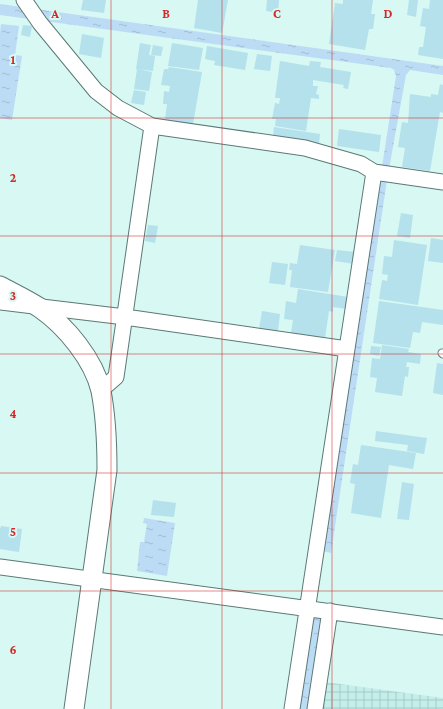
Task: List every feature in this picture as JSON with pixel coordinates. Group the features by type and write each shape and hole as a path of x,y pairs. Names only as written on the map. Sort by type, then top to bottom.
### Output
{"street":[{"path":"25,2 40,23 96,90 118,108 152,126 305,148 361,164 381,173 443,182"},
{"path":"101,390 116,377 152,126"},
{"path":"292,709 347,349 381,173"},
{"path":"0,286 40,308 69,333 93,369 101,390 107,431 107,470 74,709"},
{"path":"0,302 125,317 347,349"},
{"path":"0,567 443,627"},
{"path":"315,709 330,612"}],"shaded area":[{"path":"325,682 443,698 443,709 321,709"}],"water":[{"path":"0,4 443,66 443,75 410,70 406,75 387,180 331,553 323,551 396,76 394,70 391,68 0,15"},
{"path":"1,24 19,26 15,55 22,56 12,120 0,118"},
{"path":"144,518 175,523 167,576 137,571 140,542 144,542 147,524 143,523"},
{"path":"313,615 323,617 309,709 298,709"}],"building":[{"path":"83,0 106,0 104,13 81,10"},
{"path":"198,0 228,0 222,33 194,28"},
{"path":"267,0 279,0 278,13 266,11"},
{"path":"343,0 373,0 371,14 375,14 373,29 369,29 365,50 329,44 335,3 343,4"},
{"path":"409,0 418,0 416,17 407,15"},
{"path":"430,0 443,0 443,59 418,55 419,47 423,47 426,27 420,26 423,8 429,9"},
{"path":"23,25 32,26 30,37 21,35"},
{"path":"82,34 104,38 101,58 79,54"},
{"path":"140,43 151,45 149,55 155,56 153,71 136,69"},
{"path":"172,43 203,48 199,70 168,66"},
{"path":"153,45 163,47 161,56 151,55"},
{"path":"207,46 248,53 245,70 214,65 215,61 205,59"},
{"path":"257,54 272,56 270,71 254,69"},
{"path":"280,61 309,66 310,61 321,62 320,67 351,72 348,89 343,88 344,85 313,80 313,86 318,86 316,94 319,95 319,99 311,98 306,131 275,126 276,119 272,119 275,103 279,104 280,98 275,98"},
{"path":"169,67 202,72 193,124 165,120 167,104 163,104 164,91 169,92 170,86 161,85 164,69 168,69"},
{"path":"137,69 152,72 149,91 134,89"},
{"path":"440,84 443,85 443,113 440,112 430,171 402,167 405,148 398,147 402,122 408,123 410,94 431,97 431,94 438,95"},
{"path":"134,90 146,92 144,105 131,103"},
{"path":"274,127 320,134 319,144 273,137"},
{"path":"339,129 381,135 379,152 337,146"},
{"path":"401,213 413,215 410,238 397,236"},
{"path":"148,225 158,226 155,243 145,241"},
{"path":"431,238 443,240 443,263 428,261"},
{"path":"394,240 427,245 418,305 379,299 382,280 387,281 388,275 382,274 384,256 392,257"},
{"path":"300,245 335,250 328,292 290,287 292,270 289,270 290,263 297,264"},
{"path":"337,250 356,252 354,264 335,261"},
{"path":"272,262 288,264 285,285 269,283"},
{"path":"298,289 348,297 347,309 333,307 333,312 329,311 325,338 291,333 293,320 284,319 286,301 296,303"},
{"path":"379,301 443,310 443,325 422,322 420,333 413,332 410,348 373,343"},
{"path":"262,311 280,314 278,331 259,329"},
{"path":"382,345 409,349 408,352 421,354 420,364 407,362 406,367 409,367 408,377 405,376 402,396 375,392 377,378 370,377 372,358 380,359"},
{"path":"371,346 381,347 379,356 370,354"},
{"path":"437,363 443,364 443,395 433,393"},
{"path":"376,431 427,438 424,454 407,451 408,445 375,441"},
{"path":"361,445 416,453 413,469 389,465 381,518 351,513 355,484 350,483 353,464 358,465"},
{"path":"402,482 414,484 409,520 397,519"},
{"path":"153,500 176,503 174,517 151,515"},
{"path":"1,526 22,529 19,552 0,549"}]}
